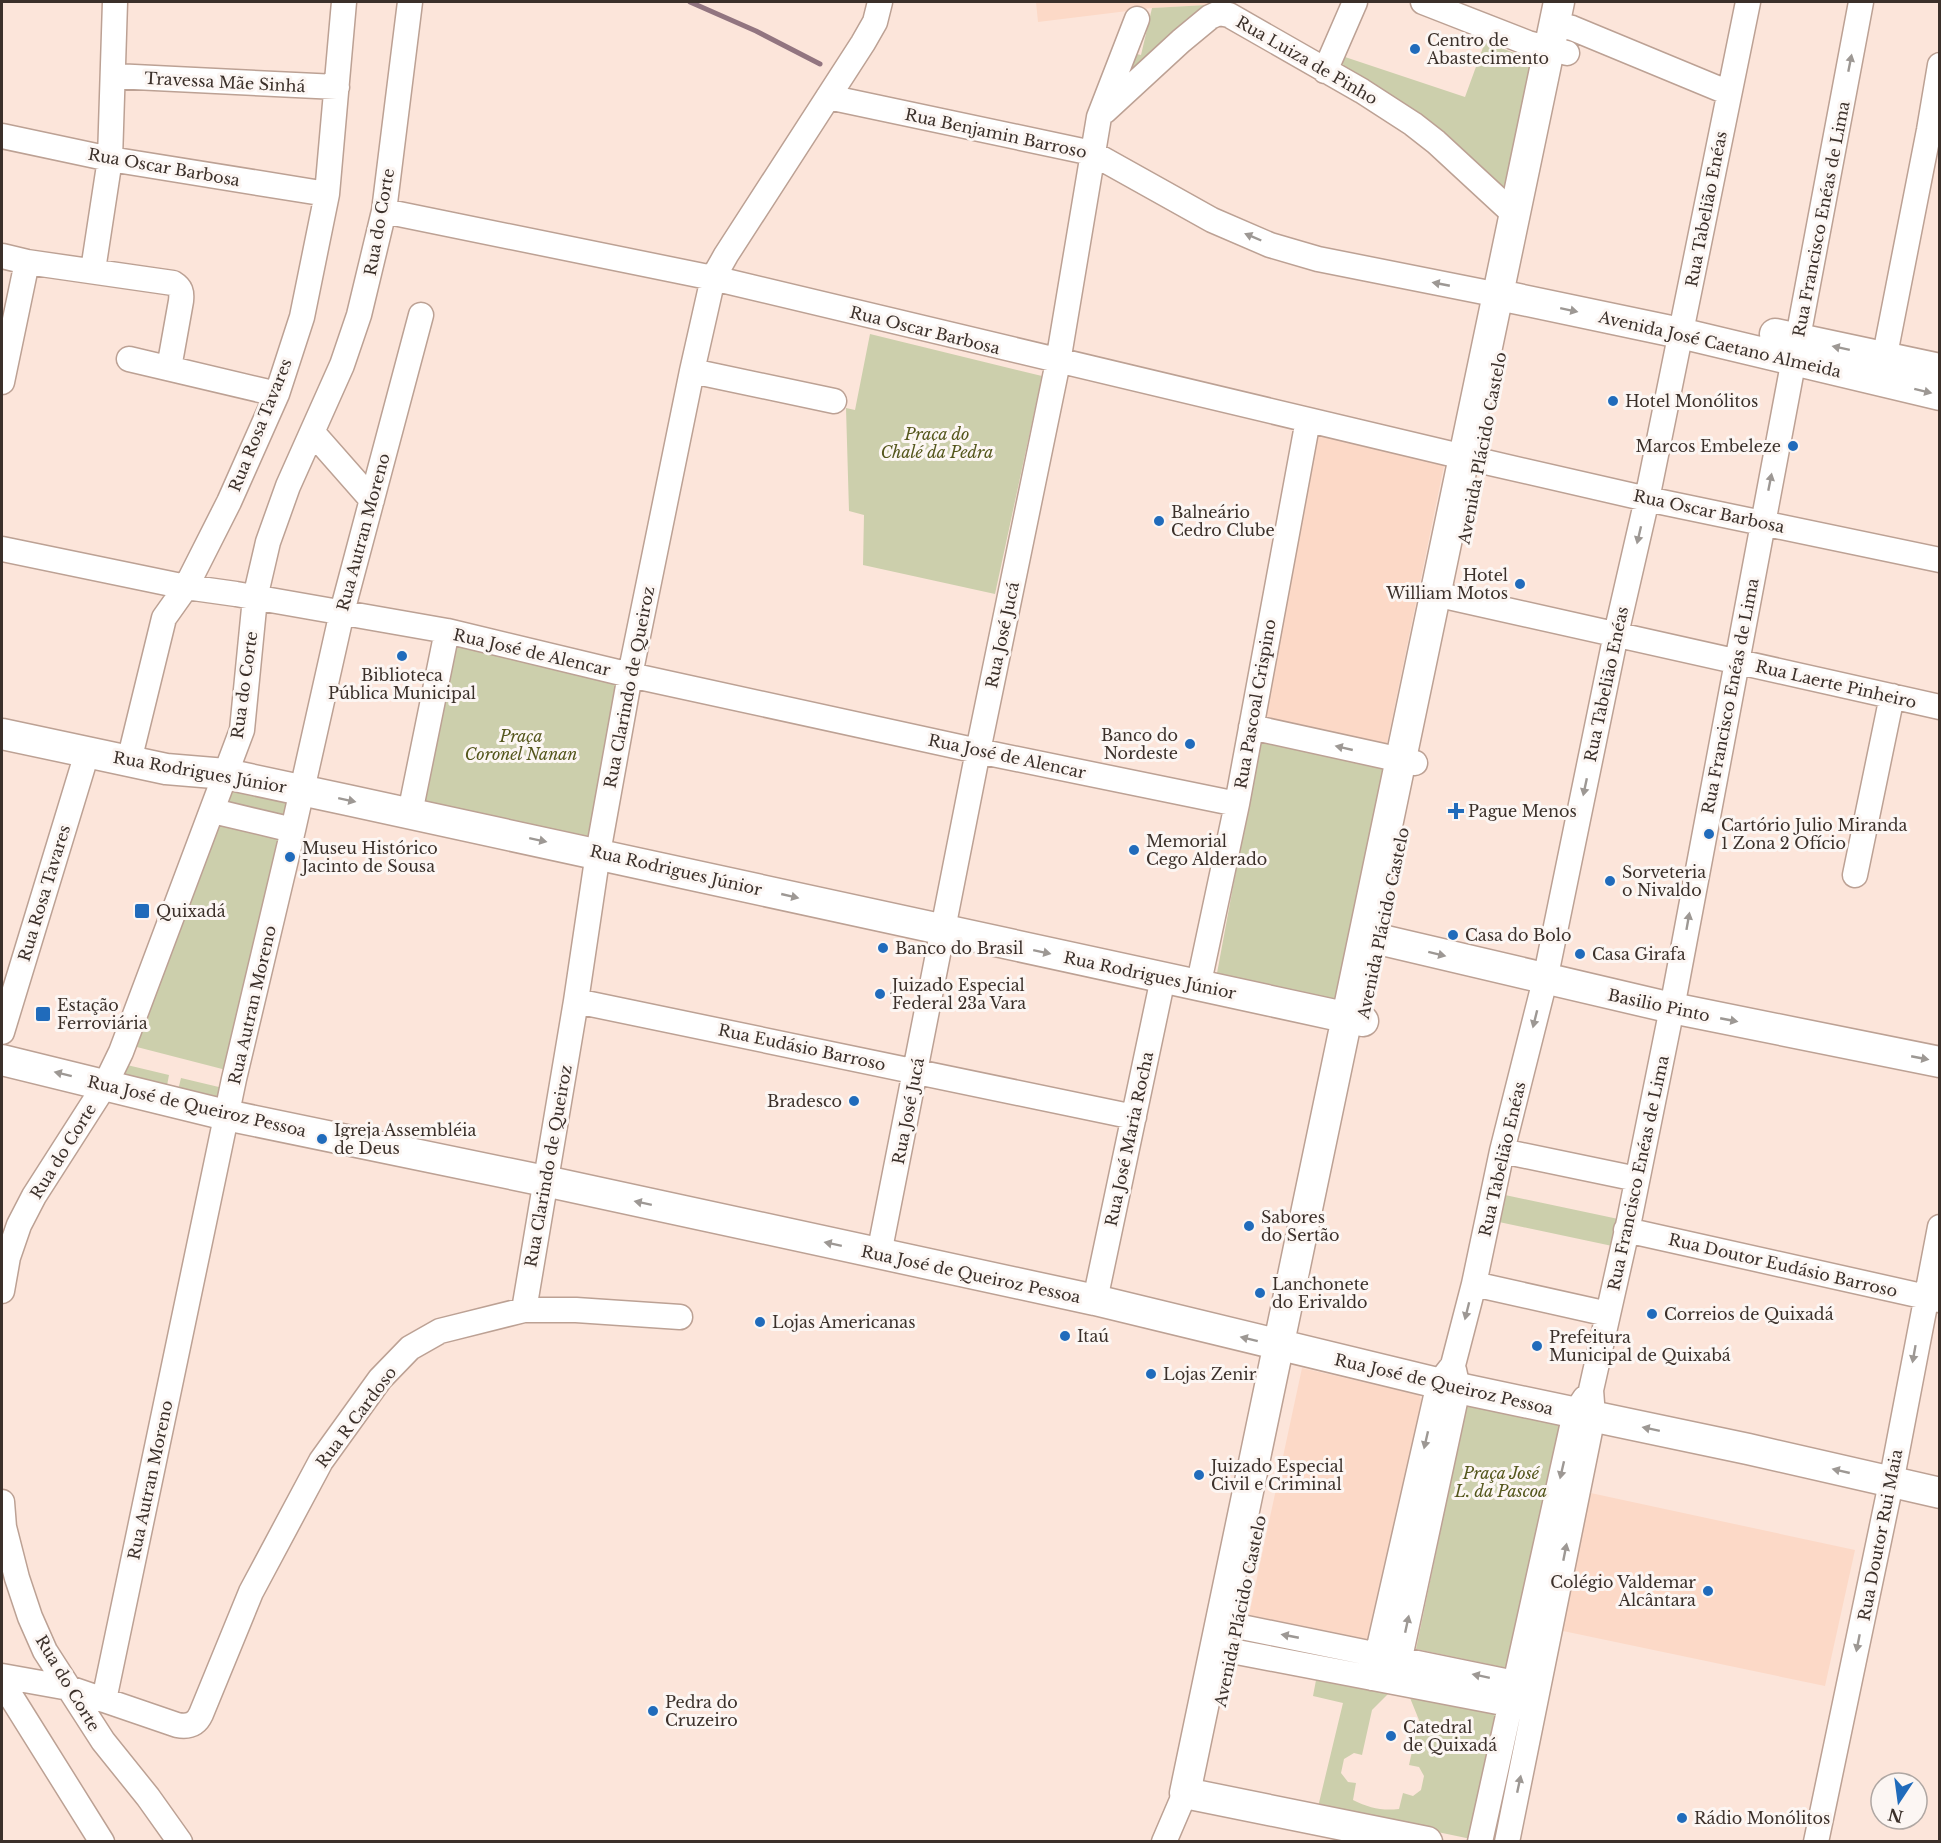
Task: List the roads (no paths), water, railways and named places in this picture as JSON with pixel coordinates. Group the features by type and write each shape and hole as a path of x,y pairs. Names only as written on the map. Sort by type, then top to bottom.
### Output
{"main road":[{"name":"Avenida Plácido Castelo","path":"1507,286 1515,215 1563,26"},
{"name":"Avenida Plácido Castelo","path":"1192,1795 1286,1348 1318,1153 1355,1019 1563,26"},
{"name":"Avenida José Caetano Almeida","path":"1507,286 1882,369 1940,395"},
{"name":"Avenida José Caetano Almeida","path":"1882,369 1940,369"},
{"name":"Rua Rodrigues Júnior","path":"2,734 166,769 226,774 302,790 598,853 1198,987 1355,1019"},
{"name":"Basilio Pinto","path":"1372,938 1672,1008 1940,1062"},
{"name":"Rua José de Queiroz Pessoa","path":"2,1060 226,1115 545,1181 1095,1300 1286,1348 1586,1406 1748,1449 1940,1493"},
{"path":"1192,1795 1427,1842"}],"street":[{"path":"93,270 110,159 115,2"},
{"name":"Rua Rosa Tavares","path":"129,760 164,618 186,587 229,502 277,394 302,317 327,194 344,2"},
{"name":"Rua do Corte","path":"2,1291 8,1257 19,1225 34,1196 105,1085 121,1052 242,730 255,598 268,542 288,486 342,365 359,315 384,211 410,2"},
{"name":"Rua Clarindo de Queiroz","path":"524,1310 598,853 630,675 713,278 863,43 875,22 880,2"},
{"path":"1325,71 1355,2"},
{"path":"1423,2 1563,26 1729,93"},
{"name":"Rua Tabelião Enéas","path":"1386,1668 1502,1151 1545,980 1616,634 1647,499 1748,2"},
{"name":"Rua Francisco Enéas de Lima","path":"1586,1406 1608,1314 1672,1008 1861,2"},
{"name":"Rua Luiza de Pinho","path":"1099,117 1181,41 1210,17 1219,13 1240,20 1362,92 1421,130 1515,215"},
{"name":"Rua José Jucá","path":"879,1254 978,751 1058,362 1099,117 1137,19"},
{"path":"1882,369 1934,131 1940,64"},
{"name":"Travessa Mãe Sinhá","path":"114,76 337,87"},
{"name":"Rua Benjamin Barroso","path":"828,97 1092,153 1212,220 1270,245 1318,259 1507,286"},
{"name":"Rua Oscar Barbosa","path":"2,136 110,159 327,194"},
{"name":"Rua Oscar Barbosa","path":"384,211 713,278 1058,362 1647,499 1940,560"},
{"path":"2,256 27,262 173,283 180,288 181,301 169,368"},
{"path":"2,382 27,262"},
{"name":"Rua Autran Moreno","path":"104,1700 226,1115 342,612 421,315"},
{"path":"129,359 277,394"},
{"path":"692,371 834,401"},
{"name":"Rua Pascoal Crispino","path":"1198,987 1237,804 1308,420"},
{"path":"313,434 372,500"},
{"name":"Rua José de Alencar","path":"2,549 186,587 447,631 630,675 978,751 1237,804"},
{"name":"Rua Laerte Pinheiro","path":"1443,596 1940,707"},
{"path":"410,813 447,631"},
{"path":"1855,875 1892,696"},
{"path":"1251,727 1408,762"},
{"name":"Rua Rosa Tavares","path":"2,1032 87,753"},
{"path":"213,811 293,830"},
{"name":"Rua José Maria Rocha","path":"1095,1300 1163,978"},
{"name":"Rua Eudásio Barroso","path":"576,1000 1134,1117"},
{"path":"1502,1151 1637,1179"},
{"name":"Rua Doutor Rui Maia","path":"1816,1842 1932,1298 1940,1227"},
{"name":"Rua Doutor Eudásio Barroso","path":"1626,1230 1932,1298"},
{"path":"1474,1284 1608,1314"},
{"name":"Rua R Cardoso","path":"104,1700 177,1725 192,1725 198,1720 251,1592 315,1471 380,1379 410,1348 440,1331 524,1310 576,1310 680,1317"},
{"path":"1480,1842 1512,1694 1586,1406"},
{"path":"1507,1842 1536,1698 1586,1406"},
{"name":"Rua do Corte","path":"2,1502 7,1537 30,1617 45,1651 103,1741 148,1797 180,1842"},
{"path":"1227,1637 1536,1698"},
{"path":"2,1676 69,1688 104,1700"},
{"path":"2,1682 102,1842"},
{"name":"Avenida Plácido Castelo","path":"1164,1842 1192,1795"},
{"name":"Avenida Plácido Castelo","path":"1178,1842 1192,1795"}],"waterway":[{"path":"690,2 756,31 820,64"}],"place":[{"name":"Centro de Abastecimento","path":"1415,49"},
{"name":"Hotel Monólitos","path":"1613,401"},
{"name":"Marcos Embeleze","path":"1793,446"},
{"name":"Balneário Cedro Clube","path":"1159,521"},
{"name":"Hotel William Motos","path":"1520,584"},
{"name":"Biblioteca Pública Municipal","path":"402,656"},
{"name":"Banco do Nordeste","path":"1190,744"},
{"name":"Pague Menos","path":"1456,811"},
{"name":"Cartório Julio Miranda 1 Zona 2 Ofício","path":"1709,834"},
{"name":"Memorial Cego Alderado","path":"1134,850"},
{"name":"Museu Histórico Jacinto de Sousa","path":"290,857"},
{"name":"Sorveteria o Nivaldo","path":"1610,881"},
{"name":"Quixadá","path":"142,911"},
{"name":"Casa do Bolo","path":"1453,935"},
{"name":"Banco do Brasil","path":"883,948"},
{"name":"Casa Girafa","path":"1580,954"},
{"name":"Juizado Especial Federal 23a Vara","path":"880,994"},
{"name":"Estação Ferroviária","path":"43,1014"},
{"name":"Bradesco","path":"854,1101"},
{"name":"Igreja Assembléia de Deus","path":"322,1139"},
{"name":"Sabores do Sertão","path":"1249,1226"},
{"name":"Lanchonete do Erivaldo","path":"1260,1293"},
{"name":"Correios de Quixadá","path":"1652,1314"},
{"name":"Lojas Americanas","path":"760,1322"},
{"name":"Itaú","path":"1065,1336"},
{"name":"Prefeitura Municipal de Quixabá","path":"1537,1346"},
{"name":"Lojas Zenir","path":"1151,1374"},
{"name":"Juizado Especial Civil e Criminal","path":"1199,1475"},
{"name":"Colégio Valdemar Alcântara","path":"1708,1591"},
{"name":"Pedra do Cruzeiro","path":"653,1711"},
{"name":"Catedral de Quixadá","path":"1391,1736"},
{"name":"Rádio Monólitos","path":"1682,1818"}],"park label":[{"name":"Praça do Chalé da Pedra","path":"937,443"},
{"name":"Praça Coronel Nanan","path":"521,745"},
{"name":"Praça José L. da Pascoa","path":"1501,1482"}]}
